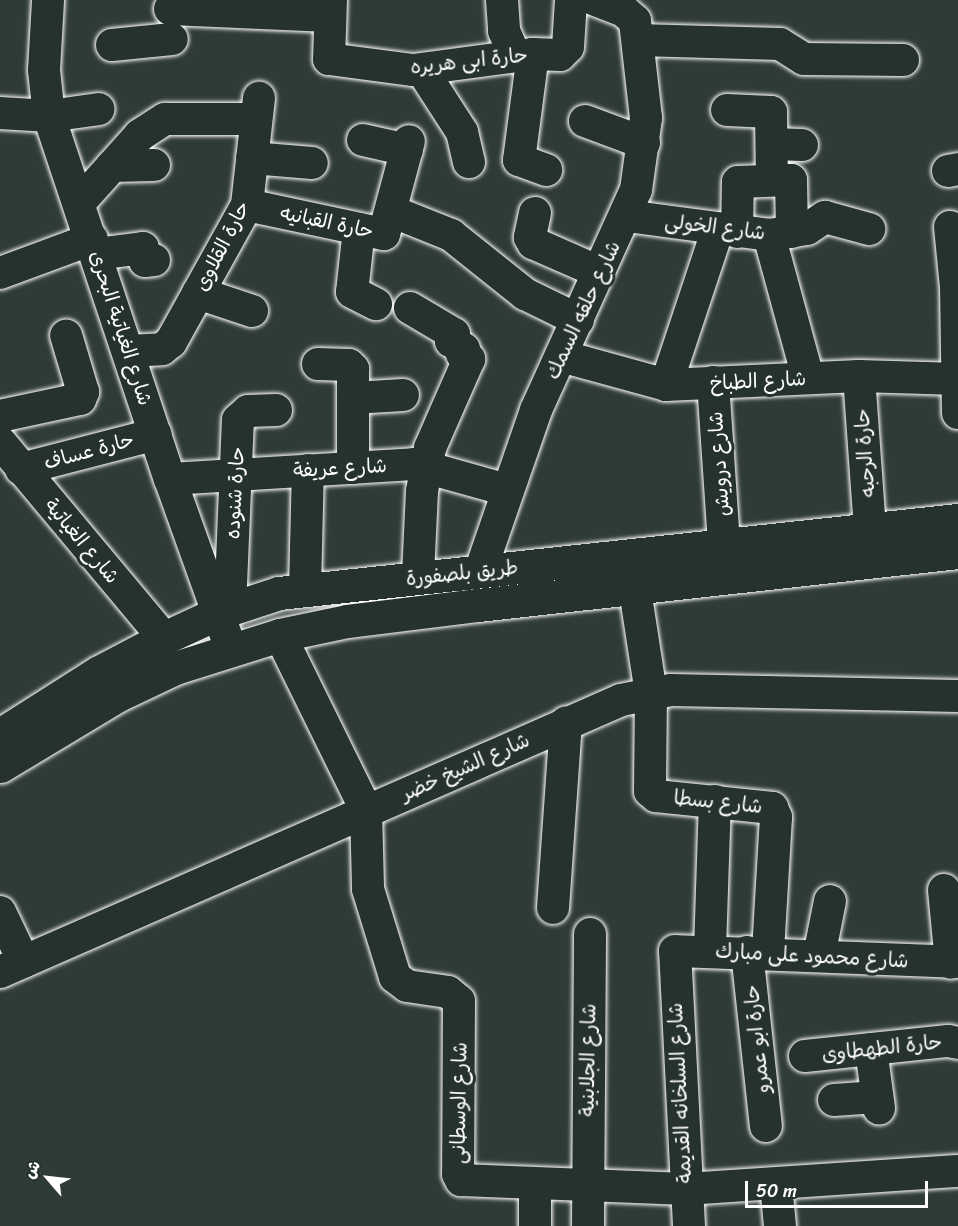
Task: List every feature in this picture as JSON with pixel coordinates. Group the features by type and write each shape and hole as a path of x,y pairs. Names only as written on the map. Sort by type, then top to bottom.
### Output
{"main road":[{"name":"طريق بلصفورة","path":"0,735 99,672 164,638 224,611 305,589 958,520"},
{"name":"طريق بلصفورة","path":"0,766 118,695 175,668 280,635 347,621 958,552"}],"street":[{"name":"حارة ابى هريره","path":"330,8 328,59 422,70 524,55 560,55 566,51 571,0"},
{"name":"شارع حلقه السمك","path":"480,572 507,490 561,356 598,272 627,216 644,142 644,82 638,40 631,16 595,0"},
{"name":"شارع الغياتية البحرى","path":"48,1 44,70 49,116 170,479 224,611 231,649"},
{"path":"498,1 504,31 524,55 519,160 546,170"},
{"path":"112,45 225,6 330,8"},
{"path":"638,40 780,44 804,59 903,60"},
{"path":"422,70 462,132 469,162"},
{"path":"0,113 49,116 99,109"},
{"name":"حارة القلاوى","path":"112,166 140,135 165,119 258,109 247,205 169,345 162,349 128,351"},
{"path":"727,110 771,112 772,180"},
{"path":"585,121 644,142"},
{"name":"حارة القبانيه","path":"247,205 384,234 408,146 363,140"},
{"path":"772,144 802,145"},
{"path":"252,158 312,163"},
{"path":"79,203 112,166 154,165"},
{"path":"666,385 728,230 738,182 772,180 793,182 780,234 808,378"},
{"path":"391,211 467,244 519,290 578,320"},
{"path":"535,213 530,237 533,243 598,272"},
{"name":"شارع الخولى","path":"627,216 728,230 780,234 810,228 825,217 869,229"},
{"path":"950,227 957,287 958,413"},
{"path":"359,229 352,292 376,304"},
{"path":"0,273 94,246 143,248 145,261 154,260"},
{"path":"198,293 252,311"},
{"path":"410,308 453,332 451,341 464,349 462,354 469,359 435,431 426,464 418,577"},
{"path":"0,416 80,399 83,392 66,335"},
{"name":"شارع الطباخ","path":"561,356 666,385 859,376 956,379"},
{"path":"318,364 353,367 353,468"},
{"name":"حارة الرحبه","path":"859,376 870,529"},
{"name":"شارع درويش","path":"713,382 724,545"},
{"path":"353,398 403,395"},
{"path":"68,403 73,453"},
{"name":"حارة شنوده","path":"224,611 240,416 248,411 276,410"},
{"name":"حارة عساف","path":"21,469 73,453 156,434"},
{"name":"شارع الغياتية","path":"0,442 164,638"},
{"name":"شارع عريفة","path":"170,479 235,473 426,464 507,490"},
{"path":"305,589 308,470"},
{"name":"شارع بسطا","path":"635,590 651,693 652,794 768,805 775,812 758,952"},
{"name":"شارع الوسطانى","path":"280,635 366,810 368,889 395,977 407,986 448,992 459,1001 459,1178 535,1186 686,1190 958,1170"},
{"name":"شارع الشيخ خضر","path":"12,967 566,722 651,693 670,690 958,696"},
{"path":"553,908 566,722"},
{"path":"710,951 715,801"},
{"path":"944,890 955,962"},
{"path":"819,956 830,902"},
{"path":"0,912 12,967"},
{"name":"شارع الجلابنية","path":"588,1226 590,934"},
{"name":"شارع محمود على مبارك","path":"673,959 679,949 955,962"},
{"name":"حارة ابو عمرو","path":"758,952 766,1126"},
{"name":"شارع السلخانه القديمة","path":"673,959 689,1226"},
{"name":"حارة الطهطاوى","path":"806,1056 948,1041 958,1044"},
{"path":"834,1100 878,1102 871,1049"},
{"path":"776,1184 780,1226"},
{"path":"535,1186 535,1226"}]}
